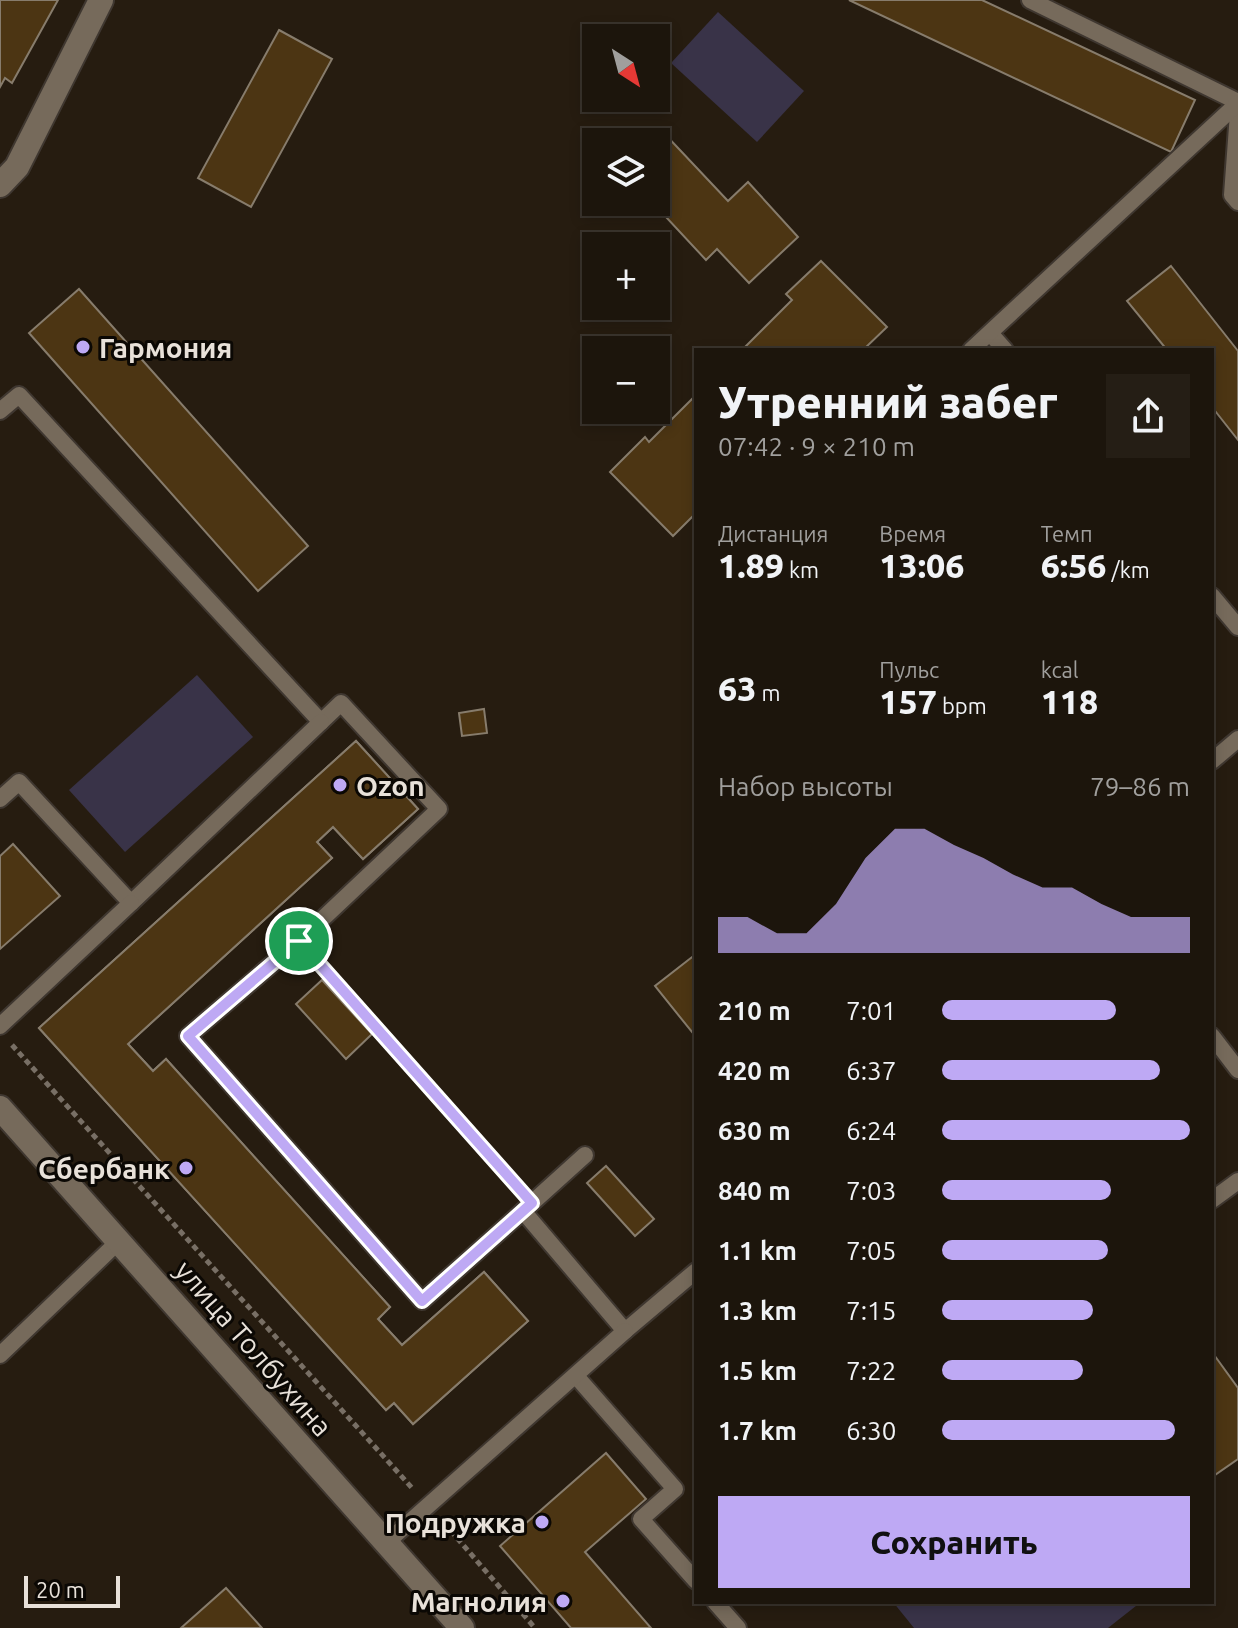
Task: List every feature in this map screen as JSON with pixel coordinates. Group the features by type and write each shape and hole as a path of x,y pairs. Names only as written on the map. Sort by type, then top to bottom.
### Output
{"main road":[{"path":"0,185 17,167 101,0"},
{"name":"улица Толбухина","path":"0,1108 462,1628"}],"lane":[{"path":"973,348 1238,103 1030,0"},
{"path":"1238,113 1232,195 1238,202"},
{"path":"990,333 1003,348"},
{"path":"0,411 19,395 321,722"},
{"path":"1214,598 1238,627"},
{"path":"0,1026 341,703 439,809 299,941 188,1036 422,1301 585,1155"},
{"path":"1214,759 1238,739"},
{"path":"0,799 19,782 131,903"},
{"path":"1214,1039 1238,1070"},
{"path":"1214,1199 1238,1181"},
{"path":"528,1207 625,1331"},
{"path":"0,1355 119,1241"},
{"path":"386,1543 694,1273"},
{"path":"576,1376 675,1489 641,1519 694,1579"},
{"path":"717,1604 738,1628"}],"path":[{"path":"299,941 528,1207"},
{"path":"11,1044 428,1505 535,1628"}],"shaded area":[{"path":"718,12 804,91 757,142 671,63"},
{"path":"197,675 253,737 125,852 69,790"},
{"path":"895,1604 1138,1604 1108,1628 914,1628"}],"building":[{"path":"0,0 58,0 12,83 5,78 0,87"},
{"path":"849,0 982,0 1195,100 1171,152"},
{"path":"279,30 332,59 251,207 198,178"},
{"path":"670,139 728,201 748,182 798,237 749,283 717,249 706,260 665,216 670,216"},
{"path":"821,261 887,327 865,348 744,348 792,300 786,294"},
{"path":"1171,266 1238,351 1238,440 1214,410 1214,348 1165,348 1127,301"},
{"path":"79,289 308,546 258,591 29,333"},
{"path":"694,397 694,515 673,536 610,472 645,437 649,442"},
{"path":"484,709 487,733 462,736 459,713"},
{"path":"356,741 418,809 363,859 333,827 317,842 332,858 128,1044 153,1071 166,1059 390,1307 378,1319 402,1345 484,1272 528,1321 413,1424 394,1403 386,1410 39,1028"},
{"path":"356,741 418,809 363,859 333,827 317,842 332,858 128,1044 153,1071 166,1059 390,1307 378,1319 402,1345 484,1272 528,1321 413,1424 394,1403 386,1410 39,1028"},
{"path":"13,844 60,896 0,949 0,856"},
{"path":"694,956 694,1035 655,986"},
{"path":"322,980 372,1034 346,1059 296,1004"},
{"path":"606,1166 654,1219 635,1236 587,1183"},
{"path":"1214,1355 1238,1388 1238,1459 1214,1476"},
{"path":"606,1453 646,1499 585,1552 651,1628 571,1628 500,1546"},
{"path":"226,1588 262,1628 181,1628"}],"place":[{"name":"Гармония","path":"83,347"},
{"name":"Ozon","path":"340,785"},
{"name":"Сбербанк","path":"186,1168"},
{"name":"Подружка","path":"542,1522"},
{"name":"Магнолия","path":"563,1601"}],"route":[{"path":"299,941 532,1203 422,1301 188,1036 299,941"}]}
